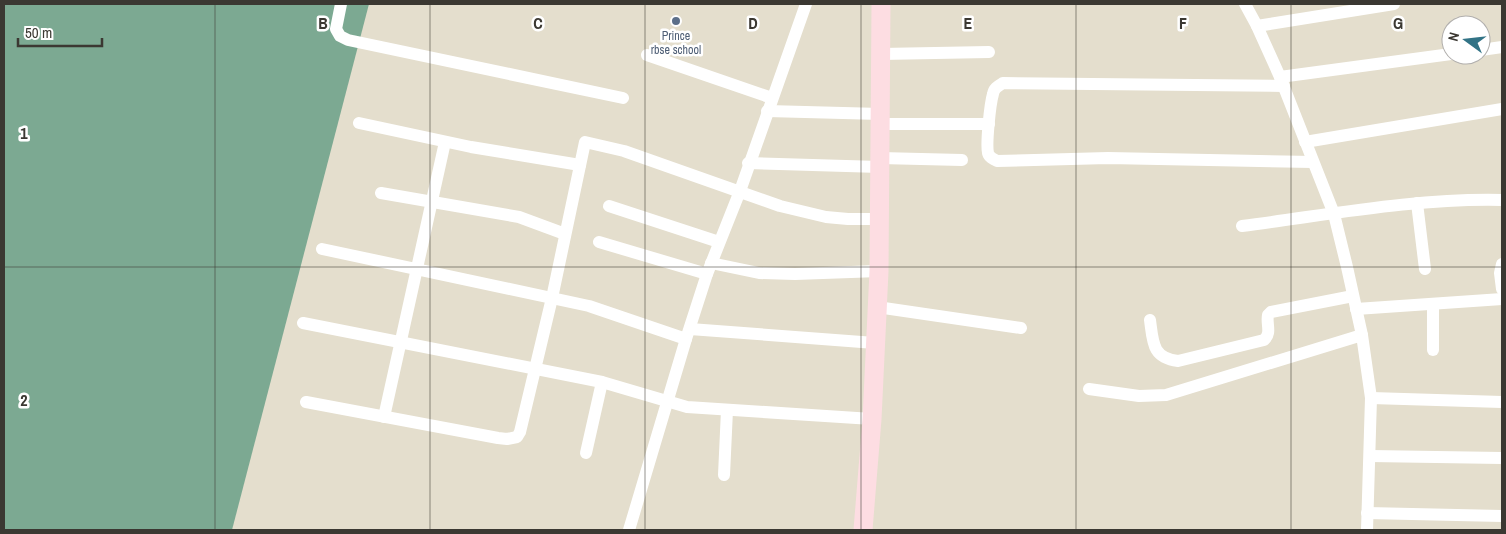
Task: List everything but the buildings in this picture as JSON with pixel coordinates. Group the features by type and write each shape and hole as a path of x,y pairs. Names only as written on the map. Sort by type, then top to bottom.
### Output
{"street":[{"path":"341,4 336,30 340,36 348,40 623,98"},
{"path":"629,530 709,268 740,191 748,163 806,4"},
{"path":"863,530 872,418 879,271 881,4"},
{"path":"1245,4 1258,26 1282,82 1334,214 1355,303 1362,335 1371,398 1367,530"},
{"path":"1258,26 1394,4"},
{"path":"881,54 989,52"},
{"path":"647,54 772,98"},
{"path":"1313,162 1108,158 997,161 988,154 993,94 997,86 1003,83 1282,82 1441,56"},
{"path":"1305,142 1502,109"},
{"path":"767,110 881,119 989,124"},
{"path":"359,123 445,142 580,165"},
{"path":"384,417 445,142"},
{"path":"306,402 498,438 513,439 517,437 520,432 552,298 584,142 624,151 740,191 766,202 826,217 880,219"},
{"path":"748,163 962,160"},
{"path":"381,193 519,218 566,234"},
{"path":"1242,226 1417,203 1502,200"},
{"path":"1417,203 1425,269"},
{"path":"609,206 719,242"},
{"path":"599,242 709,268 759,273 795,274 879,271"},
{"path":"322,249 604,310 688,334 875,343"},
{"path":"1502,264 1500,273 1502,289"},
{"path":"1150,320 1154,345 1159,354 1168,360 1178,361 1264,340 1268,337 1267,319 1271,312 1355,303 1433,304 1502,299"},
{"path":"1433,304 1433,350"},
{"path":"877,307 1021,328"},
{"path":"303,323 602,382 687,407 872,418"},
{"path":"1089,389 1132,396 1166,395 1362,335"},
{"path":"586,453 602,382"},
{"path":"1371,398 1502,402"},
{"path":"724,475 727,410"},
{"path":"1370,456 1502,458"},
{"path":"1367,513 1502,516"}],"green space":[{"path":"4,4 369,4 232,530 4,530"}],"place":[{"name":"Prince rbse school","path":"676,21"}]}
